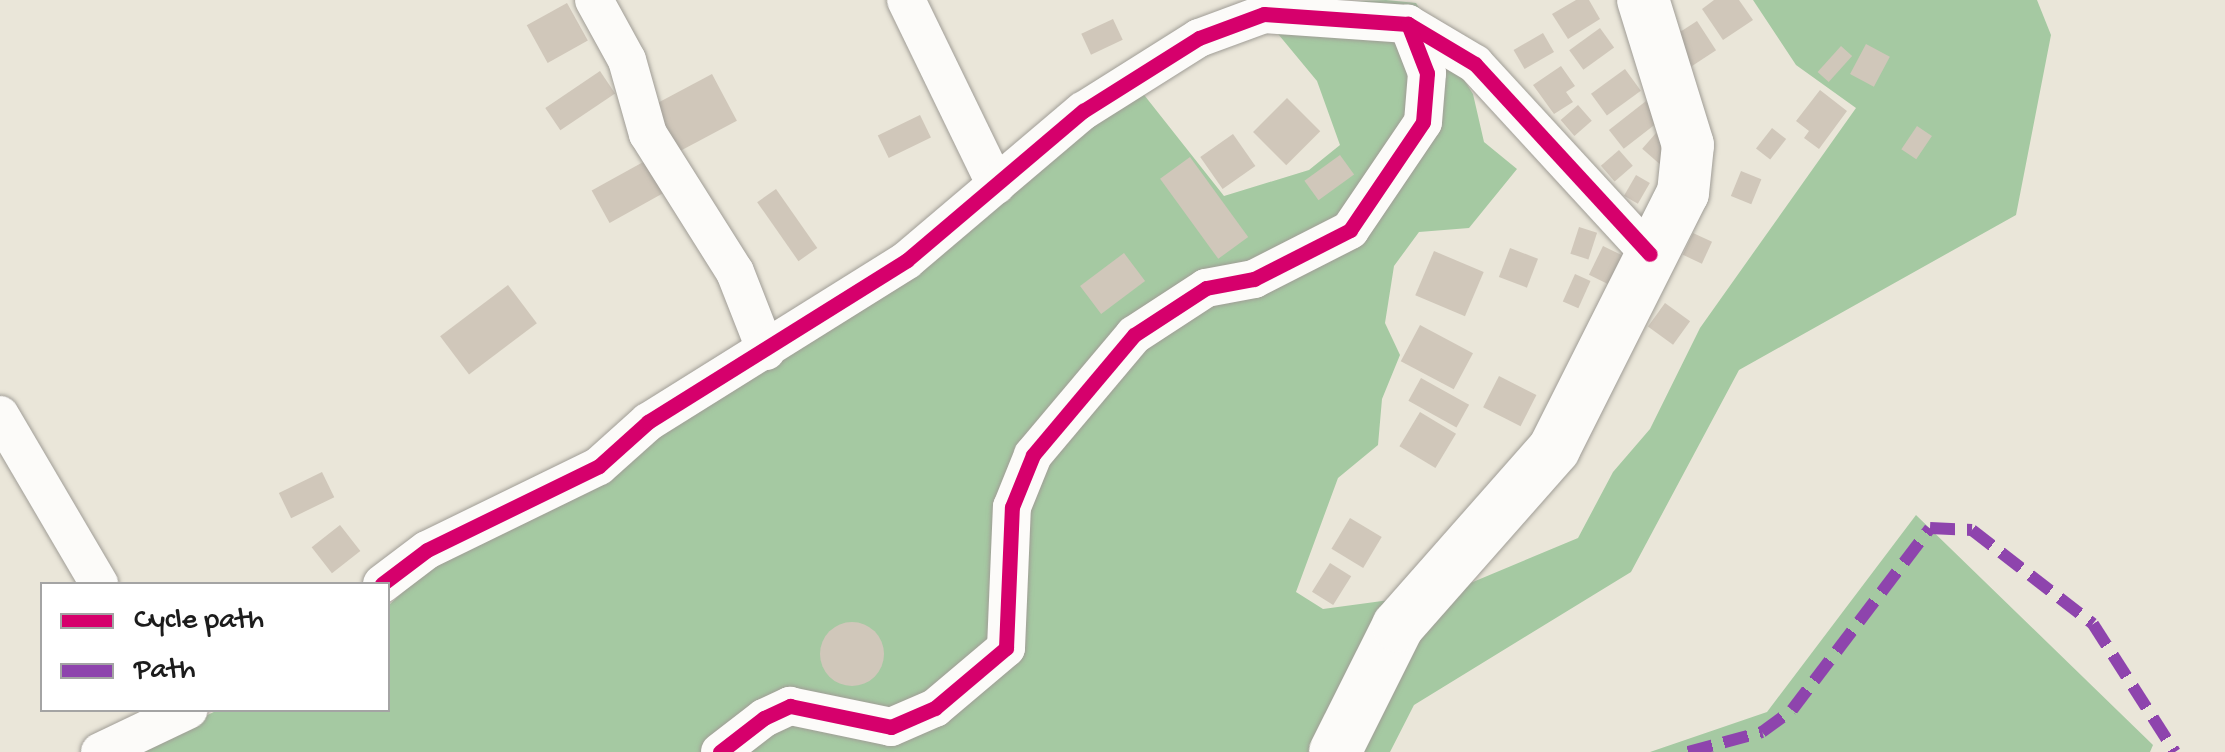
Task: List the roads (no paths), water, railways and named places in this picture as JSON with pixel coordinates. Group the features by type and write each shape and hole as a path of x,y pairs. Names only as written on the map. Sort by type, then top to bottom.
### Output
{"main road":[{"path":"1335,752 1398,626 1554,449 1683,193 1690,166 1688,146 1642,0"}],"street":[{"path":"594,0 627,60 648,134 735,272 766,351"},
{"path":"906,0 996,185"},
{"path":"385,582 427,550 599,466 648,422 907,260 1082,112 1198,38 1264,14 1408,24 1475,64 1650,254"},
{"path":"720,752 764,718 790,706 892,726 935,708 1006,648 1012,508 1032,455 1134,335 1206,288 1254,279 1350,230 1423,122 1427,73 1408,24"},
{"path":"0,415 98,582"},
{"path":"100,752 179,712"}]}
